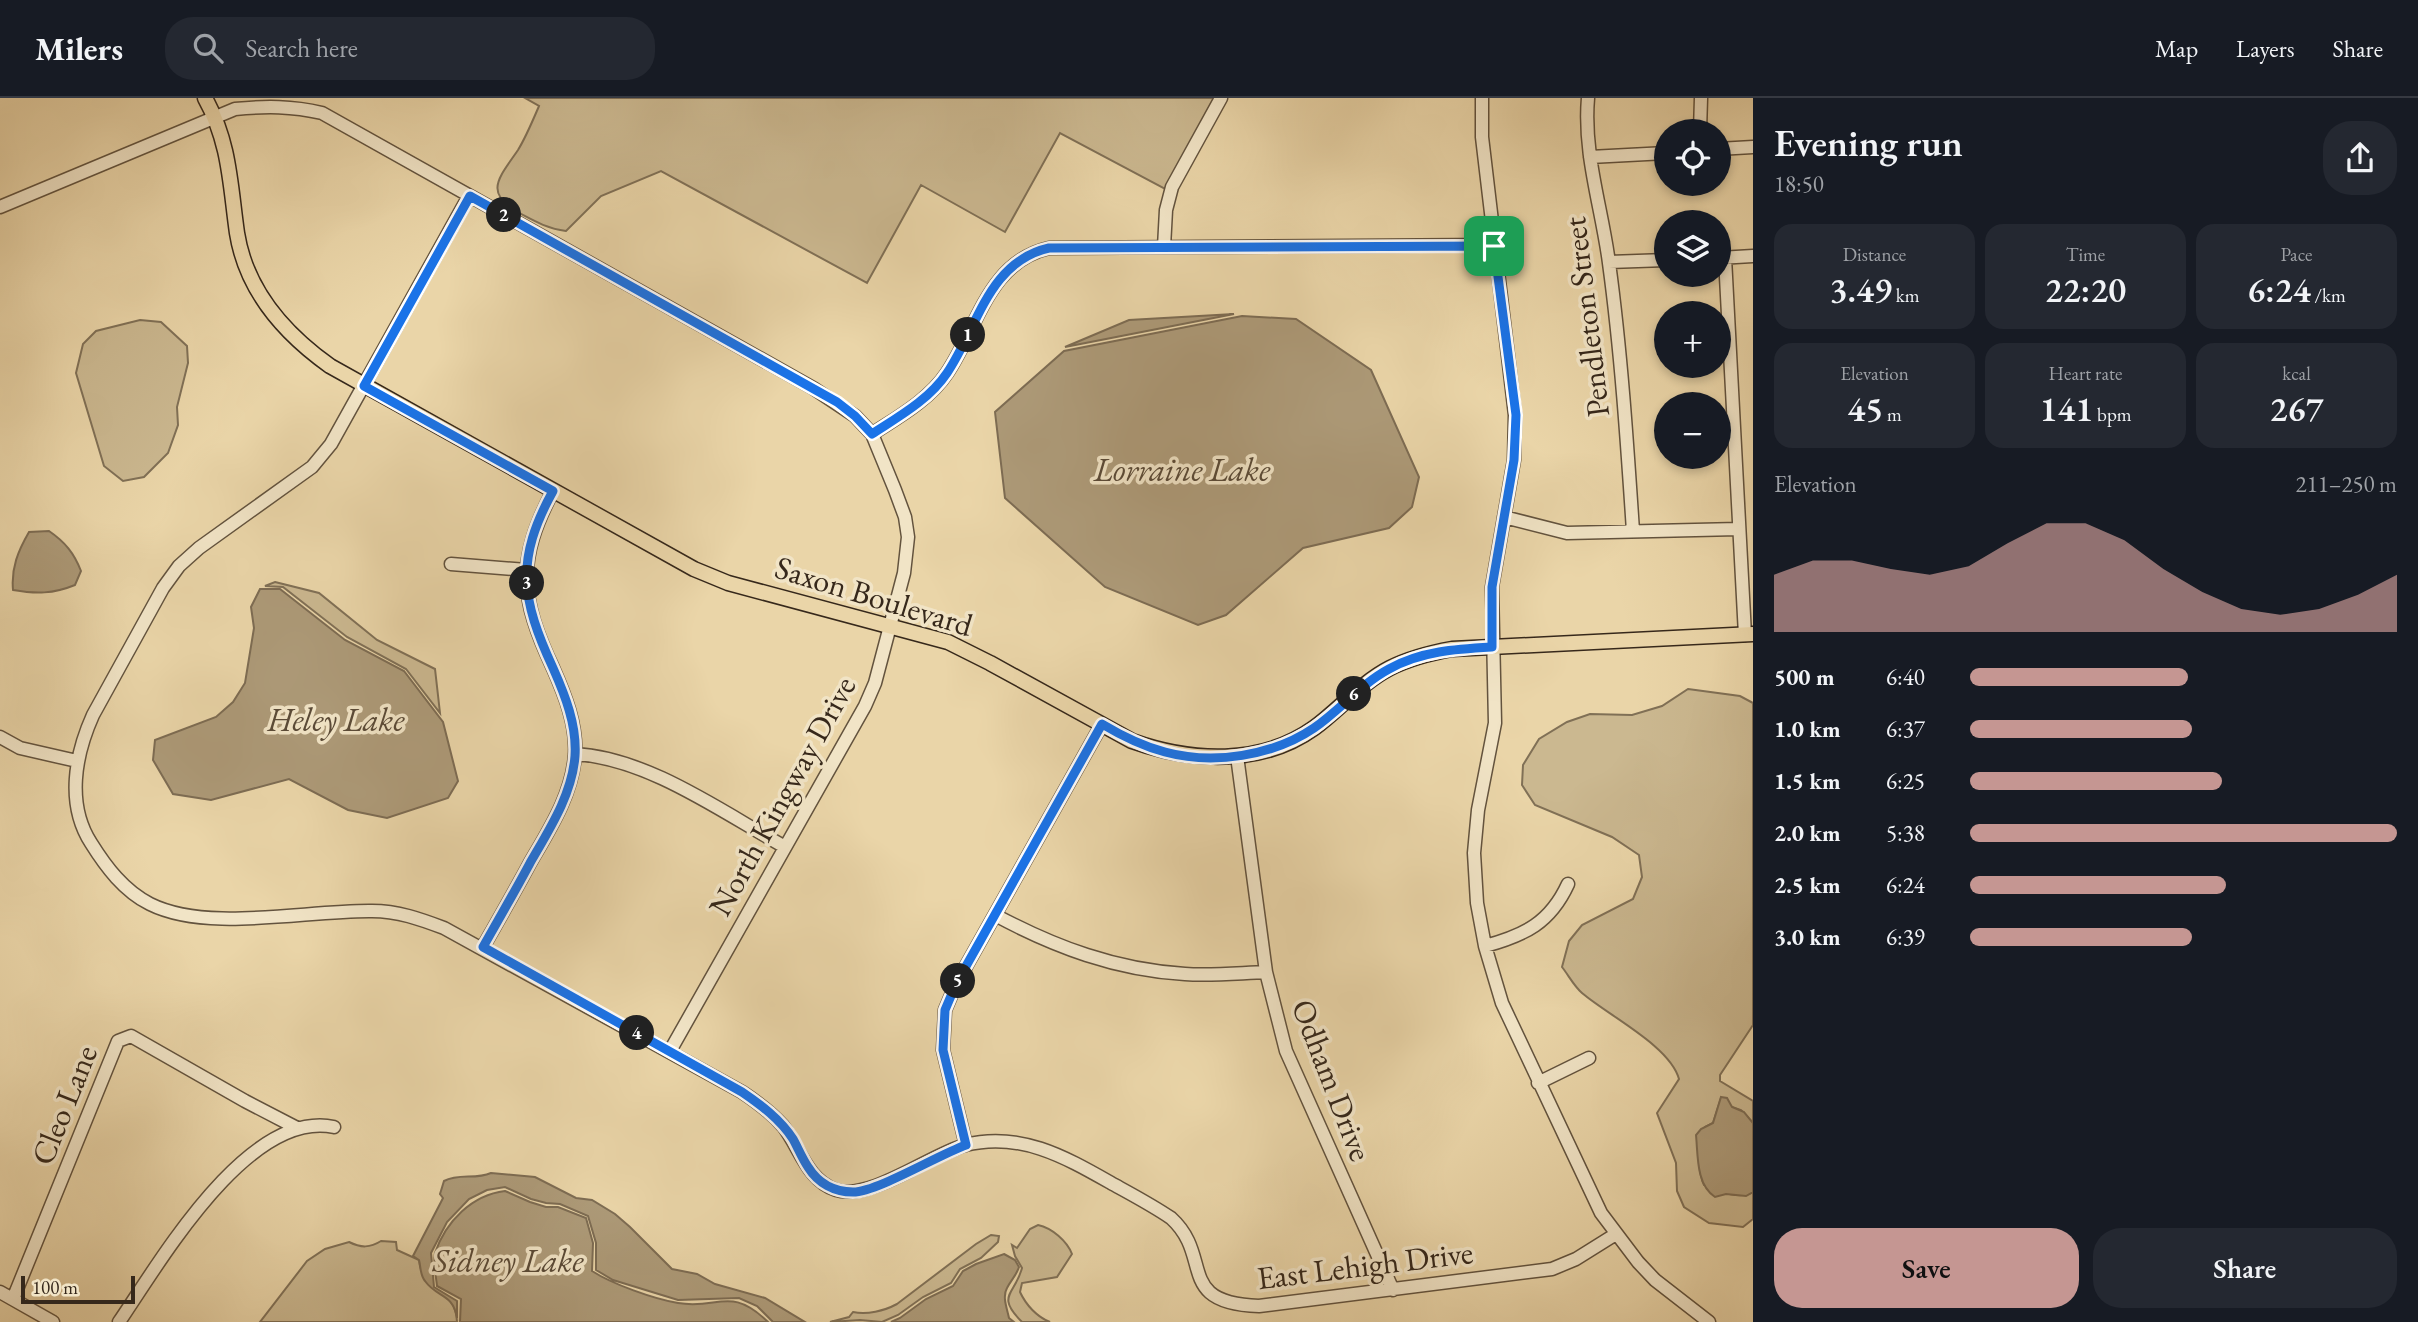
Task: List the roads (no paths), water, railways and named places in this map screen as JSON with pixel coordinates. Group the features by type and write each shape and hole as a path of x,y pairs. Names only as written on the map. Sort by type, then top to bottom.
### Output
{"main road":[{"name":"Saxon Boulevard","path":"205,98 228,155 238,235 253,281 284,327 303,347 364,386 694,569 728,583 962,648 1132,741 1167,753 1192,757 1237,756 1272,748 1312,730 1362,687 1388,669 1410,659 1452,649 1749,635"}],"street":[{"path":"1164,247 1166,210 1172,187 1221,98"},
{"path":"1482,98 1482,137 1516,415 1514,460 1492,587 1495,723 1478,810 1474,853 1477,903 1485,946 1502,1003 1601,1213 1655,1280 1709,1322"},
{"name":"Pendleton Street","path":"1588,98 1590,157 1609,262 1628,450 1633,531"},
{"path":"1700,119 1701,98"},
{"path":"0,207 235,109 298,107 322,113 837,402 872,434 933,390 947,374 998,280 1010,267 1034,251 1049,248 1494,246"},
{"path":"1731,149 1753,148"},
{"path":"1590,157 1654,154"},
{"name":"East Lehigh Drive","path":"470,196 331,444 312,467 199,548 179,566 163,588 93,715 77,761 75,786 79,813 88,838 102,861 122,884 148,903 186,915 214,919 374,911 410,915 444,928 670,1051 762,1105 792,1138 814,1175 824,1185 839,1191 855,1192 874,1186 966,1145 1009,1141 1034,1145 1064,1156 1157,1208 1181,1227 1203,1285 1216,1299 1237,1306 1259,1307 1552,1269 1576,1259 1616,1234"},
{"path":"1731,257 1753,256"},
{"path":"1609,262 1654,260"},
{"path":"1724,287 1738,529 1749,635"},
{"name":"North Kingway Drive","path":"670,1051 865,706 875,683 904,573 908,537 905,517 872,434"},
{"path":"483,947 557,816 570,783 575,754 573,723 568,706 531,616 527,569 527,555 538,519 553,491"},
{"path":"1504,517 1567,533 1738,529"},
{"path":"452,564 527,569"},
{"path":"966,1145 943,1050 945,1010 956,984 1102,724"},
{"path":"0,737 19,748 77,761"},
{"path":"575,754 629,764 649,772 785,848"},
{"name":"Odham Drive","path":"1237,756 1266,972 1286,1051 1393,1290"},
{"path":"1485,946 1527,931 1559,904 1568,884"},
{"path":"995,915 1071,952 1124,967 1186,974 1266,972"},
{"name":"Cleo Lane","path":"13,1299 118,1041 131,1036 297,1128"},
{"path":"1538,1083 1589,1058"},
{"path":"119,1322 198,1208 221,1183 268,1142 297,1128 321,1124 334,1127"},
{"path":"0,1292 53,1322"}],"water":[{"path":"1234,314 1065,347 1129,320"},
{"name":"Lorraine Lake","path":"1242,316 1296,319 1371,370 1419,477 1412,507 1389,528 1303,548 1226,615 1198,625 1105,587 1005,498 995,412 1064,351"},
{"path":"49,531 68,548 81,571 75,585 44,592 13,590 16,560 29,532"},
{"name":"Heley Lake","path":"260,589 280,589 345,640 404,671 443,722 458,781 448,798 387,818 348,810 289,779 211,800 173,794 153,760 155,740 216,717 233,702 245,683 254,628 251,607"},
{"path":"1721,1097 1727,1098 1732,1107 1744,1112 1753,1123 1753,1192 1746,1196 1726,1194 1715,1197 1704,1185 1701,1177 1696,1135 1713,1123"},
{"path":"491,1173 535,1177 576,1198 592,1200 615,1214 672,1269 697,1274 715,1284 765,1298 805,1322 773,1322 757,1306 739,1298 678,1300 613,1280 596,1270 596,1243 588,1216 560,1204 531,1199 505,1187 487,1190 469,1199 447,1222 431,1253 434,1287 457,1301 457,1318 452,1304 425,1281 419,1260 413,1256 443,1198 440,1194 444,1181"},
{"name":"Sidney Lake","path":"505,1191 530,1202 546,1207 558,1207 586,1218 593,1243 592,1271 610,1281 678,1303 704,1304 724,1301 744,1304 768,1322 460,1322 461,1299 437,1286 435,1253 453,1220 471,1204"},
{"path":"1004,1254 1015,1260 1019,1267 1005,1295 1009,1318 1014,1322 891,1322 926,1299 953,1286 963,1271"}]}
